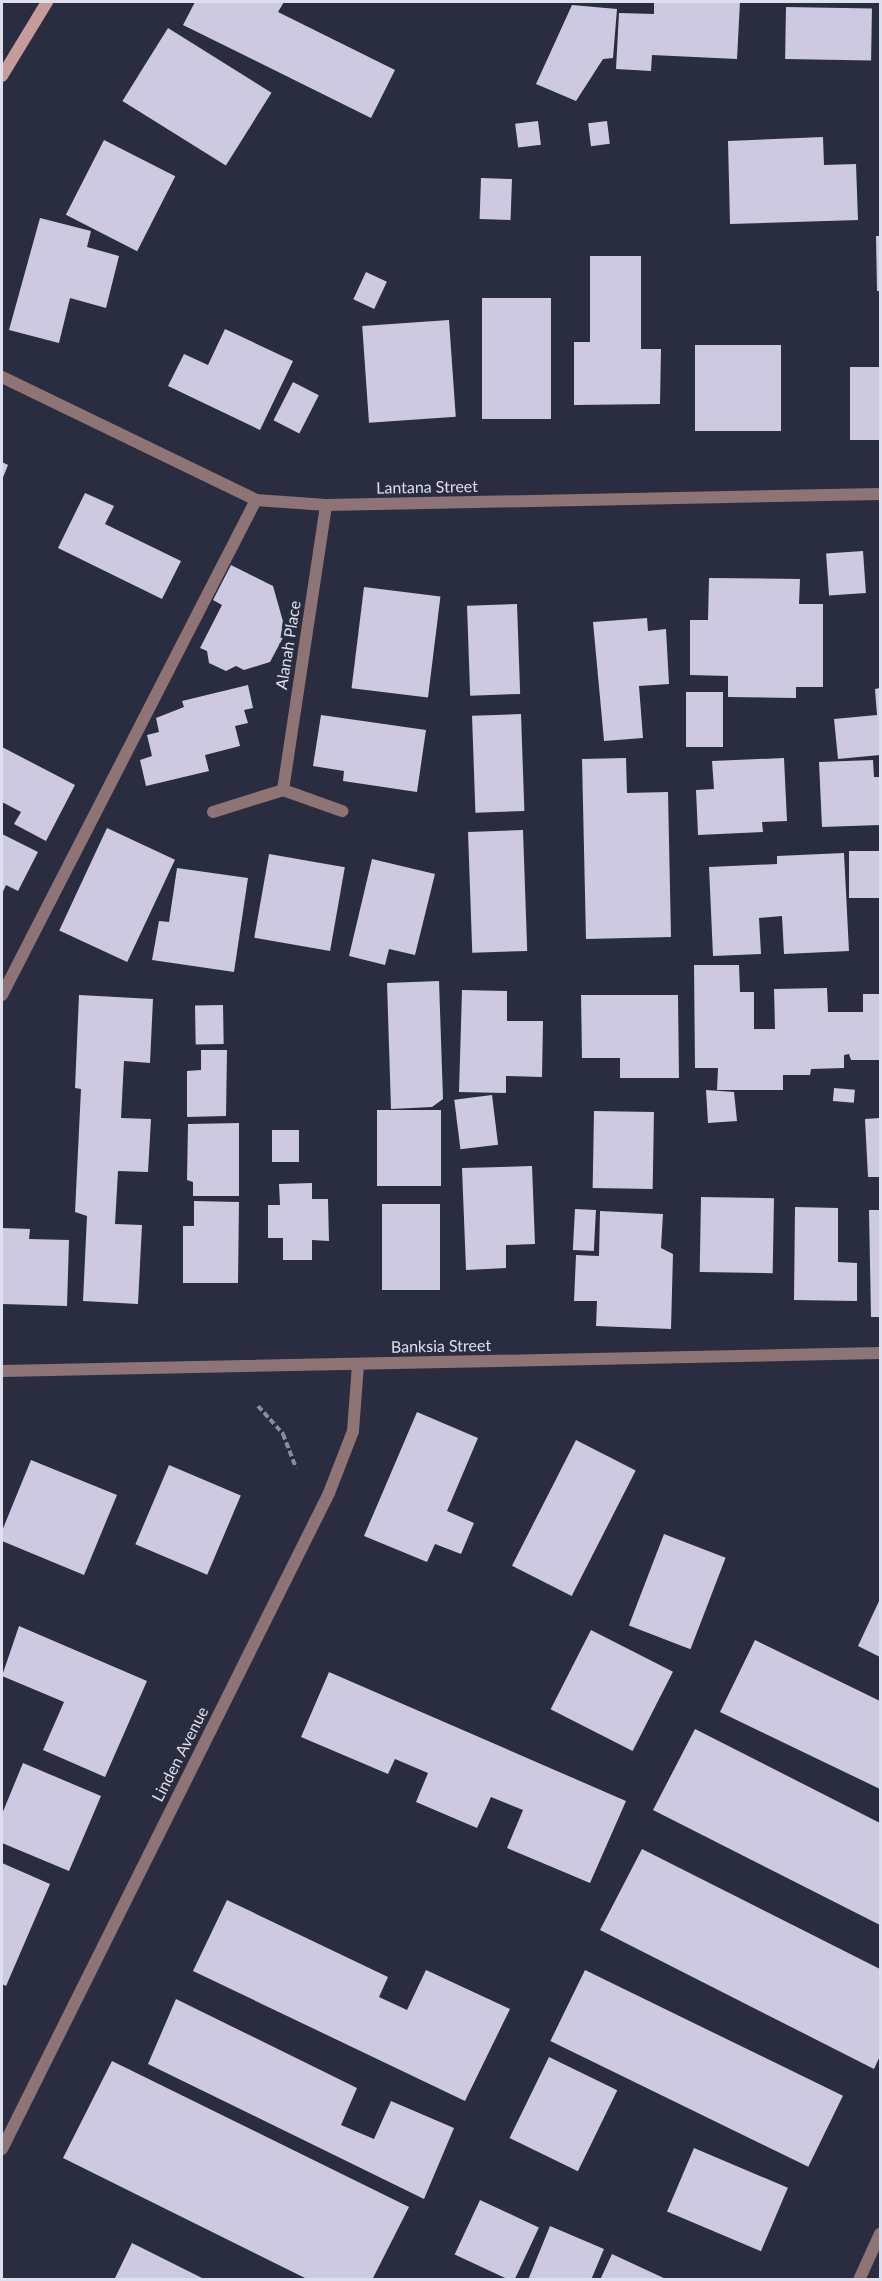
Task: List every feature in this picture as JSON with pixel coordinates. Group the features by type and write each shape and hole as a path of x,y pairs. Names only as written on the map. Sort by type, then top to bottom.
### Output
{"main road":[{"path":"2,76 46,2"}],"street":[{"name":"Lantana Street","path":"2,377 256,500 326,505 880,494"},
{"path":"2,995 256,500"},
{"name":"Alanah Place","path":"283,790 326,505"},
{"path":"213,813 283,790 342,811"},
{"name":"Banksia Street","path":"2,1371 880,1353"},
{"name":"Linden Avenue","path":"2,2149 329,1493 353,1431 358,1364"},
{"path":"859,2280 880,2234"}],"path":[{"path":"258,1406 283,1434 296,1468"}],"building":[{"path":"195,2 284,2 278,12 395,70 371,118 183,25"},
{"path":"654,2 740,2 737,59 652,55 651,71 616,69 619,13 654,14"},
{"path":"572,5 617,9 613,58 603,59 576,101 536,84"},
{"path":"786,7 872,9 871,60 785,59"},
{"path":"168,28 271,93 226,166 122,101"},
{"path":"538,121 541,145 518,148 515,124"},
{"path":"607,121 610,144 591,146 588,123"},
{"path":"823,137 824,165 856,164 858,220 730,224 728,141"},
{"path":"104,140 175,176 137,251 66,215"},
{"path":"481,178 512,179 511,220 480,219"},
{"path":"40,218 91,231 87,247 119,256 106,308 70,298 59,343 9,330"},
{"path":"876,236 880,236 880,291 877,291"},
{"path":"590,256 641,256 641,349 661,349 660,404 574,405 574,342 590,342"},
{"path":"366,272 387,282 374,309 353,299"},
{"path":"482,298 551,298 551,419 482,419"},
{"path":"449,320 456,417 369,423 362,326"},
{"path":"225,329 293,361 260,430 168,386 184,354 208,365"},
{"path":"695,345 781,345 781,431 695,431"},
{"path":"850,367 880,367 880,440 850,440"},
{"path":"293,382 319,395 299,433 273,420"},
{"path":"2,462 8,465 2,480"},
{"path":"85,493 114,506 105,524 181,561 162,599 58,548"},
{"path":"863,551 866,593 829,595 826,554"},
{"path":"231,565 273,586 286,632 270,662 244,670 236,666 226,671 209,663 207,651 200,648 222,605 213,600"},
{"path":"709,578 800,579 799,604 823,604 823,687 796,687 796,698 728,697 728,676 690,675 690,620 708,620"},
{"path":"364,587 440,596 428,698 352,688"},
{"path":"517,604 520,694 470,696 467,606"},
{"path":"647,618 648,631 666,629 669,684 639,686 643,738 604,741 593,622"},
{"path":"248,685 253,708 244,710 248,723 235,726 240,746 205,755 209,771 146,786 140,760 152,756 147,735 159,732 156,718 184,707 182,701"},
{"path":"880,688 880,755 838,759 834,719 877,715 875,689"},
{"path":"686,692 723,692 723,747 686,747"},
{"path":"521,714 524,811 475,813 472,716"},
{"path":"321,715 426,730 417,792 343,781 344,771 313,766"},
{"path":"2,747 75,785 46,841 14,824 21,812 2,802"},
{"path":"626,758 627,793 668,792 671,937 586,939 582,759"},
{"path":"784,758 787,821 762,822 763,832 698,835 696,790 714,789 712,761"},
{"path":"873,760 874,777 880,777 880,825 822,827 819,762"},
{"path":"107,828 175,860 127,962 59,930"},
{"path":"523,830 527,951 472,953 468,832"},
{"path":"2,834 38,852 18,891 6,885 2,894"},
{"path":"849,851 880,851 880,898 849,898"},
{"path":"844,853 849,951 784,954 782,916 759,918 761,954 713,956 709,867 777,864 777,856"},
{"path":"269,854 345,867 330,951 254,938"},
{"path":"372,859 435,874 415,955 389,949 385,965 349,956"},
{"path":"177,868 248,878 234,972 152,960 159,921 169,922"},
{"path":"694,965 739,965 740,992 754,992 754,1029 775,1029 774,989 827,988 828,1012 863,1012 863,994 880,994 880,1060 851,1060 849,1054 844,1055 844,1068 811,1069 810,1075 783,1075 783,1090 717,1090 718,1068 695,1068"},
{"path":"439,981 443,1099 432,1107 391,1109 387,983"},
{"path":"462,990 507,991 507,1021 543,1021 542,1077 506,1076 506,1093 459,1092"},
{"path":"79,995 153,999 150,1063 124,1061 121,1118 151,1119 148,1172 118,1171 115,1224 142,1225 138,1304 83,1301 87,1216 75,1212 81,1089 75,1088"},
{"path":"581,995 678,995 679,1078 620,1078 620,1058 582,1058"},
{"path":"195,1005 223,1005 224,1044 196,1044"},
{"path":"201,1050 227,1050 226,1116 187,1117 187,1071 201,1070"},
{"path":"834,1088 855,1090 854,1103 833,1101"},
{"path":"706,1090 734,1092 737,1121 708,1123"},
{"path":"492,1095 498,1145 460,1149 454,1100"},
{"path":"377,1110 441,1110 441,1186 377,1186"},
{"path":"594,1111 654,1112 653,1189 593,1188"},
{"path":"880,1118 880,1177 868,1177 865,1119"},
{"path":"239,1123 239,1196 193,1196 193,1182 187,1180 188,1124"},
{"path":"272,1130 299,1130 299,1162 272,1162"},
{"path":"532,1166 535,1244 506,1245 506,1268 466,1270 462,1168"},
{"path":"312,1183 312,1199 328,1199 329,1241 312,1240 312,1260 283,1260 283,1238 268,1238 268,1205 280,1205 279,1184"},
{"path":"701,1197 774,1198 773,1273 700,1272"},
{"path":"194,1201 239,1202 238,1283 183,1283 183,1226 194,1226"},
{"path":"382,1204 440,1204 440,1290 382,1290"},
{"path":"795,1207 838,1208 838,1262 857,1263 857,1301 794,1300"},
{"path":"575,1209 596,1210 594,1251 573,1250"},
{"path":"869,1210 880,1210 880,1317 871,1317"},
{"path":"600,1211 663,1214 661,1248 673,1254 671,1329 596,1326 597,1301 574,1301 576,1255 599,1256"},
{"path":"2,1228 30,1229 29,1239 69,1240 67,1306 2,1304"},
{"path":"417,1412 478,1438 447,1511 474,1523 461,1554 435,1544 427,1562 364,1536"},
{"path":"576,1440 636,1470 572,1596 512,1566"},
{"path":"31,1460 117,1495 84,1575 2,1541 2,1531"},
{"path":"169,1465 241,1495 207,1575 135,1544"},
{"path":"664,1534 726,1558 690,1649 629,1625"},
{"path":"880,1599 880,1657 858,1646"},
{"path":"19,1626 147,1681 105,1777 43,1750 64,1702 2,1676"},
{"path":"591,1630 673,1672 633,1751 551,1709"},
{"path":"755,1640 880,1701 880,1789 720,1712"},
{"path":"329,1672 626,1801 590,1883 507,1848 523,1810 491,1797 477,1828 416,1802 428,1773 395,1759 388,1774 301,1737"},
{"path":"695,1729 880,1823 880,1925 653,1810"},
{"path":"23,1763 101,1796 69,1871 2,1843 2,1814"},
{"path":"642,1849 880,1969 880,2056 874,2069 600,1930"},
{"path":"2,1863 50,1884 6,1986 2,1984"},
{"path":"227,1900 388,1977 379,1997 407,2010 426,1970 510,2009 465,2101 193,1971"},
{"path":"585,1970 843,2096 808,2167 550,2041"},
{"path":"176,1999 357,2088 341,2125 374,2139 391,2101 454,2128 424,2199 148,2064"},
{"path":"549,2057 617,2090 578,2171 510,2138"},
{"path":"112,2061 409,2207 372,2280 309,2280 63,2158"},
{"path":"694,2148 788,2188 761,2251 667,2212"},
{"path":"480,2200 539,2227 514,2280 510,2280 455,2254"},
{"path":"550,2226 604,2249 591,2280 528,2280"},
{"path":"132,2243 206,2280 114,2280"},
{"path":"612,2254 668,2280 600,2280"}]}
